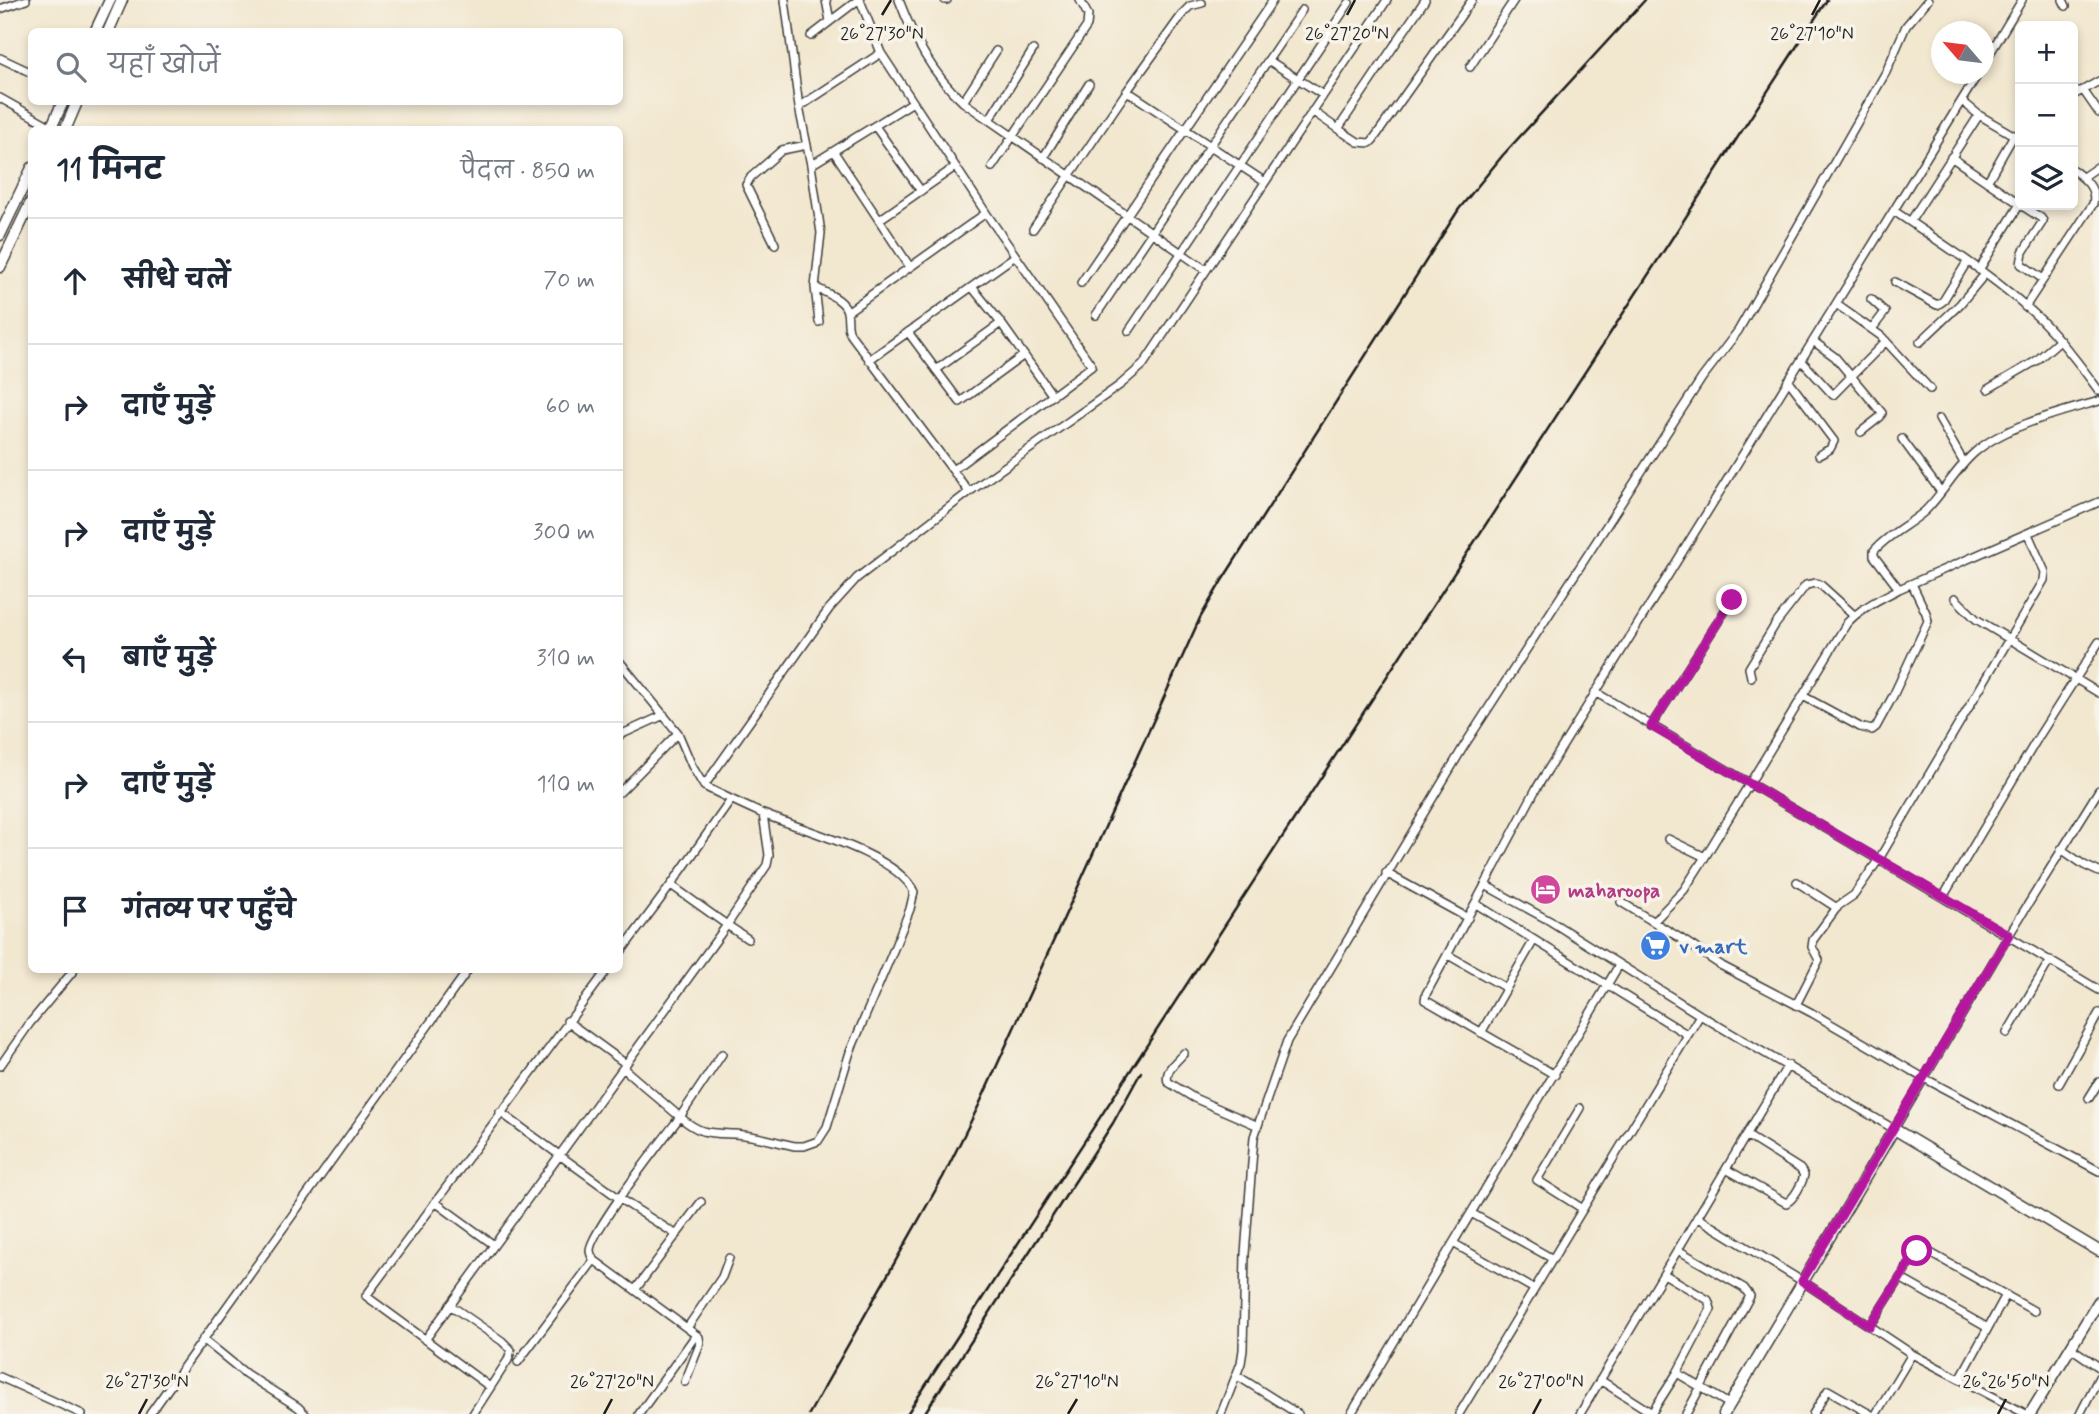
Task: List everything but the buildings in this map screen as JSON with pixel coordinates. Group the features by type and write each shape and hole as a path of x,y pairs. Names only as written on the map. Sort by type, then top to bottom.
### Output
{"street":[{"path":"0,9 26,0"},
{"path":"97,28 110,0"},
{"path":"110,28 122,0"},
{"path":"785,0 799,107 821,233 815,287 819,322"},
{"path":"825,0 830,21"},
{"path":"811,36 859,0 881,52 986,213 1092,366 954,469"},
{"path":"898,0 912,34 938,77 963,102 1206,270"},
{"path":"992,167 1087,26 1088,15 1080,0"},
{"path":"1081,284 1273,0"},
{"path":"704,786 845,589 969,492 1138,371 1387,0"},
{"path":"1338,129 1425,0"},
{"path":"1312,111 1358,142 1370,143 1472,0"},
{"path":"1470,67 1514,0"},
{"path":"1221,1414 1243,1350 1247,1217 1256,1125 1287,1041 1464,746 1695,390 1738,331 1886,72 1906,26 1928,0"},
{"path":"1994,47 2022,0"},
{"path":"1033,229 1184,12 1190,6 1202,3"},
{"path":"1129,331 1349,3"},
{"path":"1096,315 1302,10"},
{"path":"989,120 1033,50"},
{"path":"963,102 996,51"},
{"path":"799,107 881,52"},
{"path":"0,58 28,72"},
{"path":"1268,60 1323,95"},
{"path":"2078,92 2099,81"},
{"path":"1043,158 1089,83"},
{"path":"1555,1075 1425,1000 1426,993 1536,789 1972,84"},
{"path":"2083,90 2099,113"},
{"path":"1127,91 1265,181"},
{"path":"0,98 48,126"},
{"path":"1962,101 1979,115 2015,136"},
{"path":"811,165 913,102"},
{"path":"54,126 62,105"},
{"path":"67,126 76,105"},
{"path":"1910,222 1979,115"},
{"path":"875,126 920,191"},
{"path":"1987,182 2015,140"},
{"path":"775,244 746,186 751,177 782,150 807,145"},
{"path":"834,152 910,267"},
{"path":"1951,157 2015,201"},
{"path":"2083,177 2099,166"},
{"path":"879,220 956,167"},
{"path":"2025,307 2093,204 2092,189 2078,174"},
{"path":"0,235 28,176"},
{"path":"0,267 28,208"},
{"path":"1920,342 1960,304 1982,272 2017,210"},
{"path":"2029,210 2043,221 2020,261 2024,267 2043,279"},
{"path":"1894,211 1982,272 2025,307 2060,340 2099,391"},
{"path":"848,312 986,213"},
{"path":"869,360 1015,256"},
{"path":"1895,282 1937,305 1943,301 1967,262"},
{"path":"815,287 842,302 848,312 848,328 869,360 969,492"},
{"path":"972,287 1053,396"},
{"path":"1871,299 1885,312 1872,329"},
{"path":"1836,304 1886,341 1930,389"},
{"path":"936,370 1001,323"},
{"path":"908,332 960,402 1024,355"},
{"path":"1988,389 2036,361 2060,340"},
{"path":"1813,341 1835,357 1882,413 1861,432"},
{"path":"1801,360 1833,395 1886,341"},
{"path":"1788,380 1834,441 1830,449 1819,455"},
{"path":"1899,589 1874,556 1874,551 1924,512 1964,463 1984,445 2008,433 2099,401"},
{"path":"1938,419 1964,463"},
{"path":"1902,439 1941,492"},
{"path":"1654,921 1684,890 1706,858 1854,615 1899,589 2099,502"},
{"path":"1796,1005 1819,960 1812,942 1837,908 1854,895 1879,859 2044,580 2045,572 2028,534"},
{"path":"1751,677 1749,668 1775,625 1807,585 1816,583 1822,586 1854,615"},
{"path":"1803,695 1860,727 1872,730 1876,727 1928,621 1912,584"},
{"path":"1955,598 1976,619 2099,693"},
{"path":"1651,726 1732,600"},
{"path":"1943,897 2099,642"},
{"path":"567,1021 624,1066 695,1129 804,1146 818,1141 827,1127 850,1052 913,899 914,892 907,881 880,861 832,839 763,814 704,786 678,733 623,666"},
{"path":"1595,692 2099,990"},
{"path":"623,734 664,715"},
{"path":"623,789 678,733"},
{"path":"1677,1373 1701,1387 1726,1409 2009,935 2099,790"},
{"path":"623,949 731,800"},
{"path":"425,1340 727,925 767,865 769,855 763,814"},
{"path":"1668,839 1706,858"},
{"path":"2061,849 2099,872"},
{"path":"1387,873 1468,918"},
{"path":"1797,882 1837,908"},
{"path":"1485,885 1550,921 1700,1015 2099,1251"},
{"path":"671,886 748,939"},
{"path":"1621,902 1722,966 2099,1171"},
{"path":"1476,904 1688,1035"},
{"path":"1481,1033 1534,940"},
{"path":"1448,955 1506,988"},
{"path":"2007,1033 2050,960"},
{"path":"1351,1414 1619,965"},
{"path":"0,1066 30,1023 72,973"},
{"path":"150,1414 466,973"},
{"path":"490,1387 366,1296 605,973"},
{"path":"2059,1084 2099,1013"},
{"path":"1459,1414 1700,1015"},
{"path":"1184,1053 1168,1071 1168,1082 1194,1098 1256,1125"},
{"path":"685,1382 700,1344 696,1335 594,1261 590,1248 620,1199 722,1054"},
{"path":"1580,1414 1788,1065"},
{"path":"2089,1098 2099,1082"},
{"path":"1580,1108 1537,1180 1583,1209"},
{"path":"500,1112 620,1199 677,1235"},
{"path":"1726,1169 1786,1203 1802,1182 1804,1175 1800,1169 1746,1135"},
{"path":"435,1202 494,1245"},
{"path":"635,1290 701,1202"},
{"path":"1471,1213 1553,1259"},
{"path":"1697,1217 1802,1281 1912,1354 2028,1414 2099,1301"},
{"path":"1453,1243 1534,1289"},
{"path":"1870,1326 1918,1248 1924,1247 2034,1311"},
{"path":"1678,1250 1744,1288 1750,1296 1686,1414"},
{"path":"687,1328 722,1277 729,1258"},
{"path":"518,1362 594,1261"},
{"path":"1600,1380 1651,1414 1677,1373 1711,1309 1707,1300 1664,1274"},
{"path":"1900,1279 1988,1328"},
{"path":"1960,1379 2006,1295"},
{"path":"450,1305 502,1341 510,1350 508,1360 472,1414"},
{"path":"639,1414 696,1335"},
{"path":"203,1339 246,1374 298,1406 305,1414"},
{"path":"2071,1348 2099,1367"},
{"path":"1876,1414 1912,1354"},
{"path":"1236,1375 1298,1414"},
{"path":"0,1377 82,1414"},
{"path":"2080,1414 2099,1377"},
{"path":"1813,1414 1828,1390 1870,1414"}],"railway":[{"path":"809,1414 943,1177 979,1105 1200,618 1221,582 1459,209 1503,155 1645,0"},
{"path":"907,1414 1827,0"},
{"path":"924,1414 1113,1123 1141,1072"}],"place":[{"name":"maharoopa","path":"1545,890"},
{"name":"v mart","path":"1656,946"}],"route":[{"path":"1732,600 1651,726 2009,935 1802,1281 1870,1326 1917,1251"}]}
